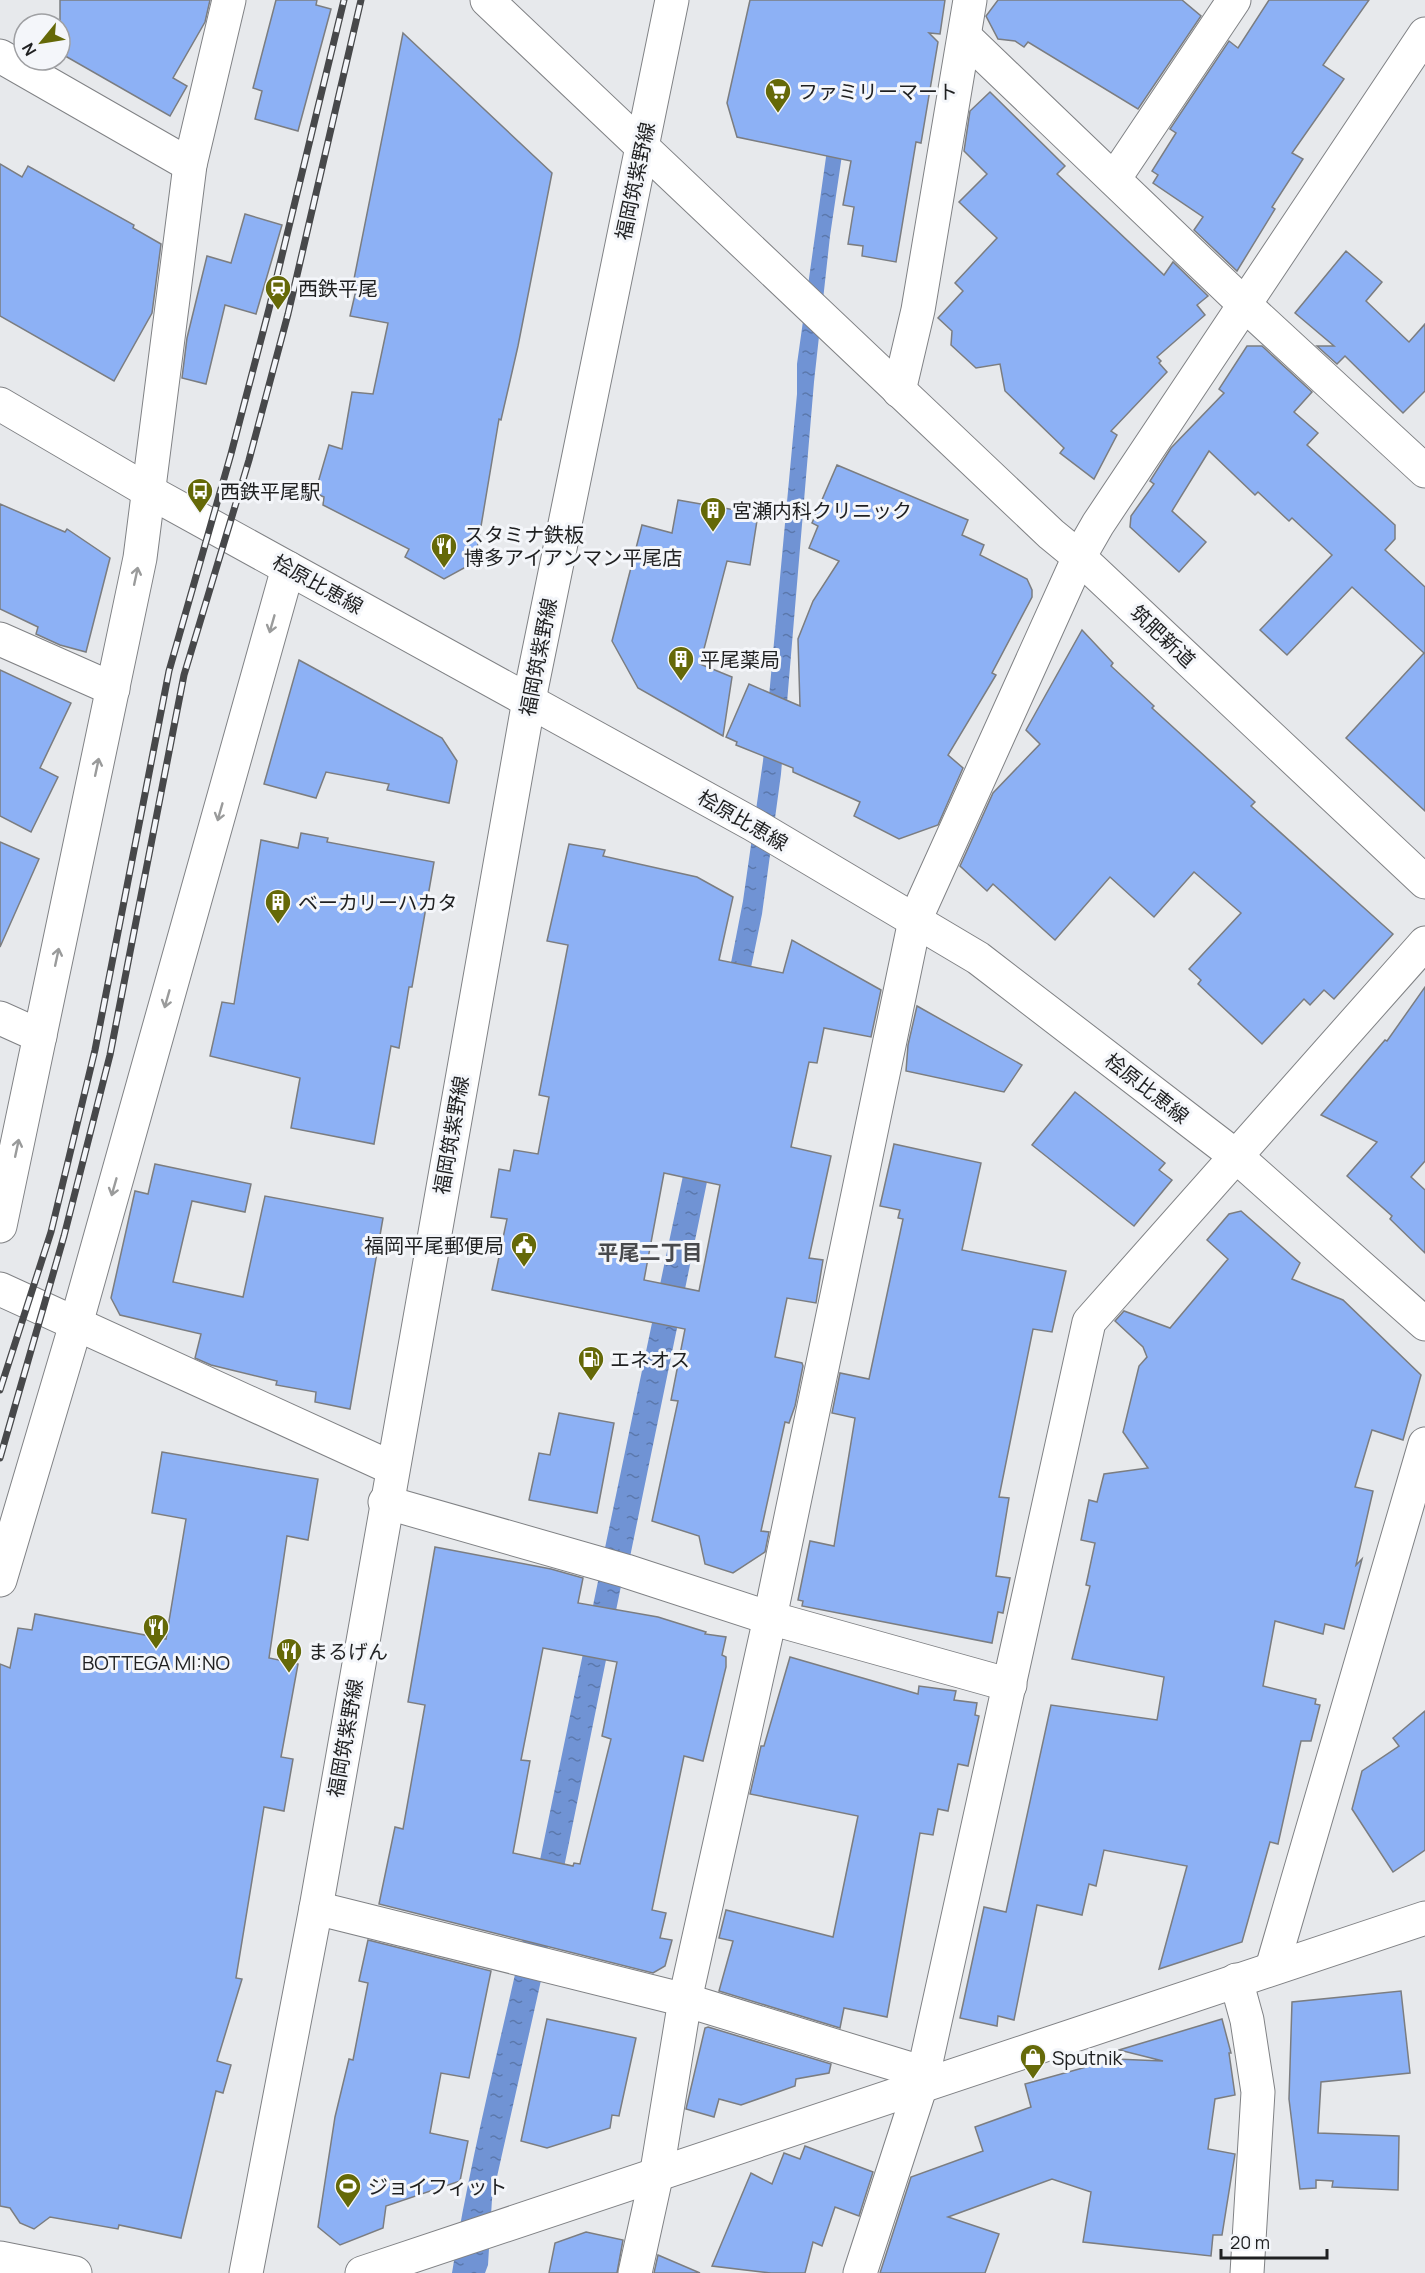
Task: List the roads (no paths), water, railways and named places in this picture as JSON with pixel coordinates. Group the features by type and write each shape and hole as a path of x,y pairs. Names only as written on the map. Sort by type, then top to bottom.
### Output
{"street":[{"path":"0,1226 140,558 190,165 229,0"},
{"name":"筑肥新道","path":"487,0 1051,534 1079,557 1425,882"},
{"name":"福岡筑紫野線","path":"246,2273 316,1908 385,1502 529,700 672,0"},
{"path":"900,391 918,310 970,0"},
{"path":"1114,179 1234,0"},
{"path":"635,2273 656,2177 685,2001 770,1618 915,920 1079,557 1098,524 1425,34"},
{"path":"965,37 1245,304 1425,471"},
{"path":"0,56 190,165"},
{"name":"桧原比恵線","path":"0,404 150,492 763,831 978,958 1237,1157 1425,1324"},
{"path":"0,1580 76,1324 288,568"},
{"path":"0,639 113,689"},
{"path":"860,2273 923,2079 1089,1322 1425,943"},
{"path":"0,1018 40,1036"},
{"path":"0,1289 392,1468"},
{"path":"1272,1968 1425,1444"},
{"path":"385,1502 613,1568 770,1618 1010,1685"},
{"path":"316,1908 685,2001 923,2079"},
{"path":"362,2273 656,2177 923,2079 1425,1918"},
{"path":"1236,1980 1247,2020 1258,2092 1247,2273"},
{"path":"0,2258 75,2273"}],"water":[{"path":"848,0 865,0 830,236 814,382 781,774 762,914 542,1976 492,2199 488,2265 485,2273 452,2273 470,2174 526,1928 743,901 763,761 797,394 797,364"}],"railway":[{"path":"0,1390 51,1232 95,1050 169,671 231,454 269,309 344,0"},
{"path":"0,1458 64,1236 110,1055 184,675 249,460 288,314 361,0"}],"place":[{"name":"ファミリーマート","path":"778,114"},
{"name":"西鉄平尾","path":"278,311"},
{"name":"西鉄平尾駅","path":"200,514"},
{"name":"宮瀬内科クリニック","path":"713,533"},
{"name":"スタミナ鉄板 博多アイアンマン平尾店","path":"444,569"},
{"name":"平尾薬局","path":"681,682"},
{"name":"ベーカリーハカタ","path":"278,925"},
{"name":"福岡平尾郵便局","path":"524,1268"},
{"name":"エネオス","path":"591,1382"},
{"name":"BOTTEGA MI:NO","path":"156,1650"},
{"name":"まるげん","path":"289,1674"},
{"name":"Sputnik","path":"1033,2080"},
{"name":"ジョイフィット","path":"348,2209"}],"district":[{"name":"平尾二丁目","path":"650,1252"}]}
